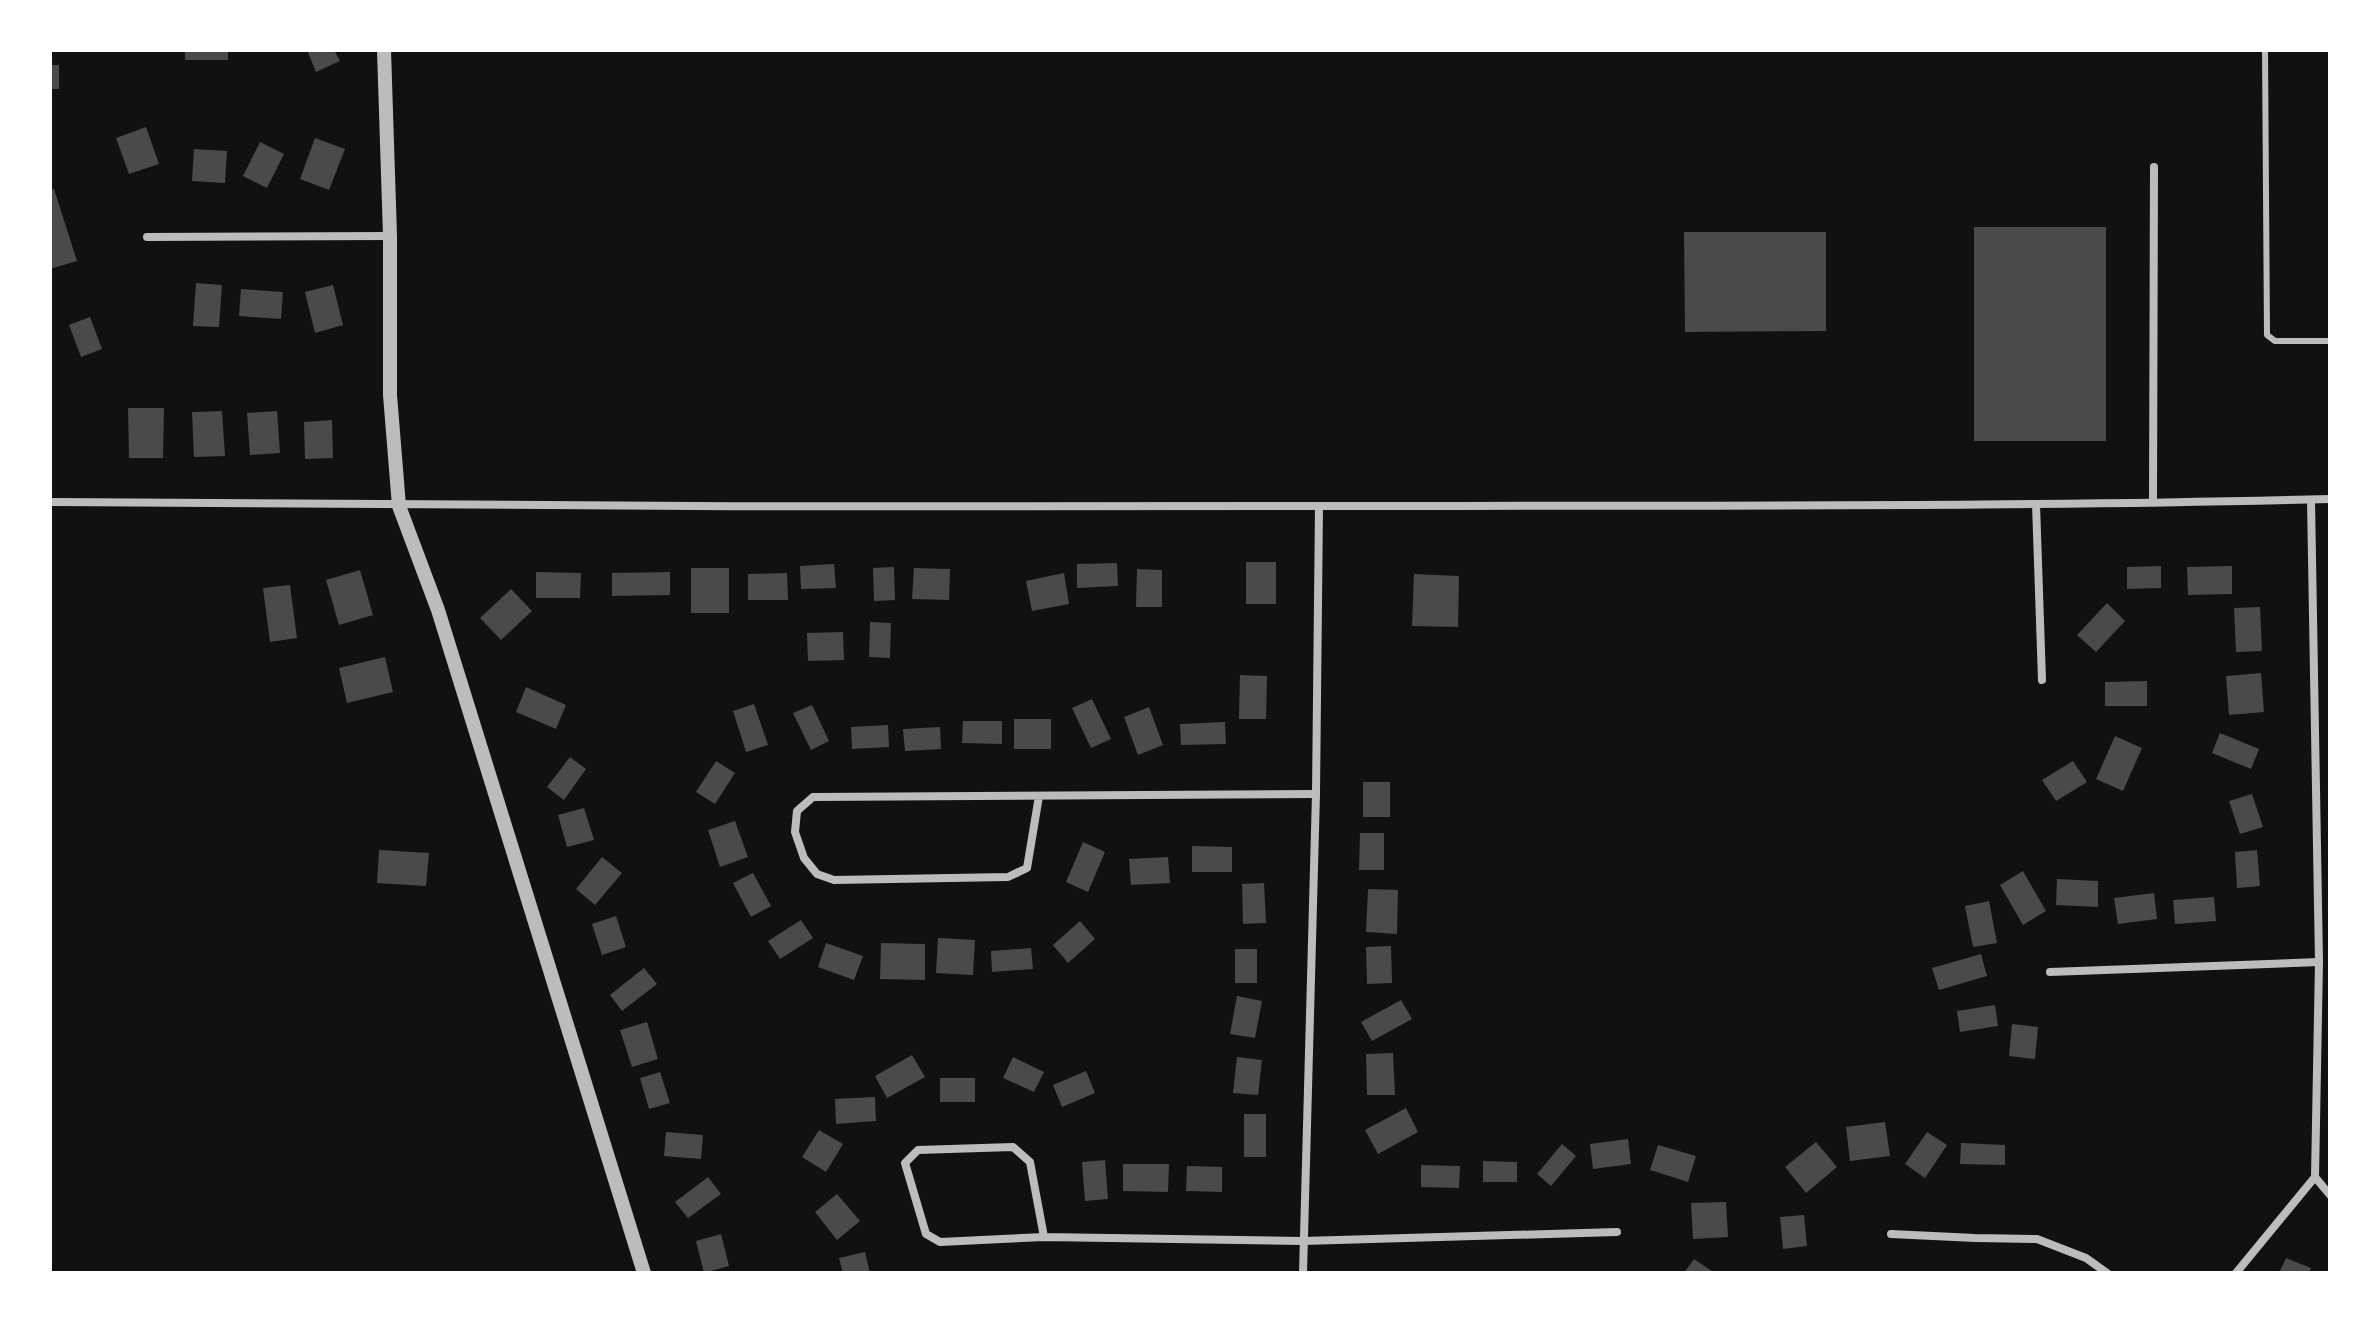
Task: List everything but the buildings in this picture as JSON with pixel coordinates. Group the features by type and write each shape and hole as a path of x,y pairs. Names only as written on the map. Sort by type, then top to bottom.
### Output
{"street":[{"path":"384,50 390,236 390,395 399,506 438,610 644,1273"},
{"path":"2153,501 2154,167"},
{"path":"147,237 390,236"},
{"path":"50,502 399,506 1319,506 2036,504 2330,499"},
{"path":"2236,1273 2315,1177 2319,962 2311,500"},
{"path":"2036,504 2042,680"},
{"path":"1303,1273 1316,794 1319,506"},
{"path":"1039,796 1027,868 1008,877 834,880 817,874 804,858 795,832 797,811 813,797 1316,794"},
{"path":"2050,972 2319,962"},
{"path":"1044,1237 1030,1162 1013,1147 918,1150 905,1163 926,1234 940,1242 1044,1237 1303,1241 1617,1232"},
{"path":"2315,1177 2330,1195"},
{"path":"1891,1234 2037,1239 2086,1258 2107,1273"}],"lane":[{"path":"2265,50 2267,335 2275,341 2330,341"}]}
